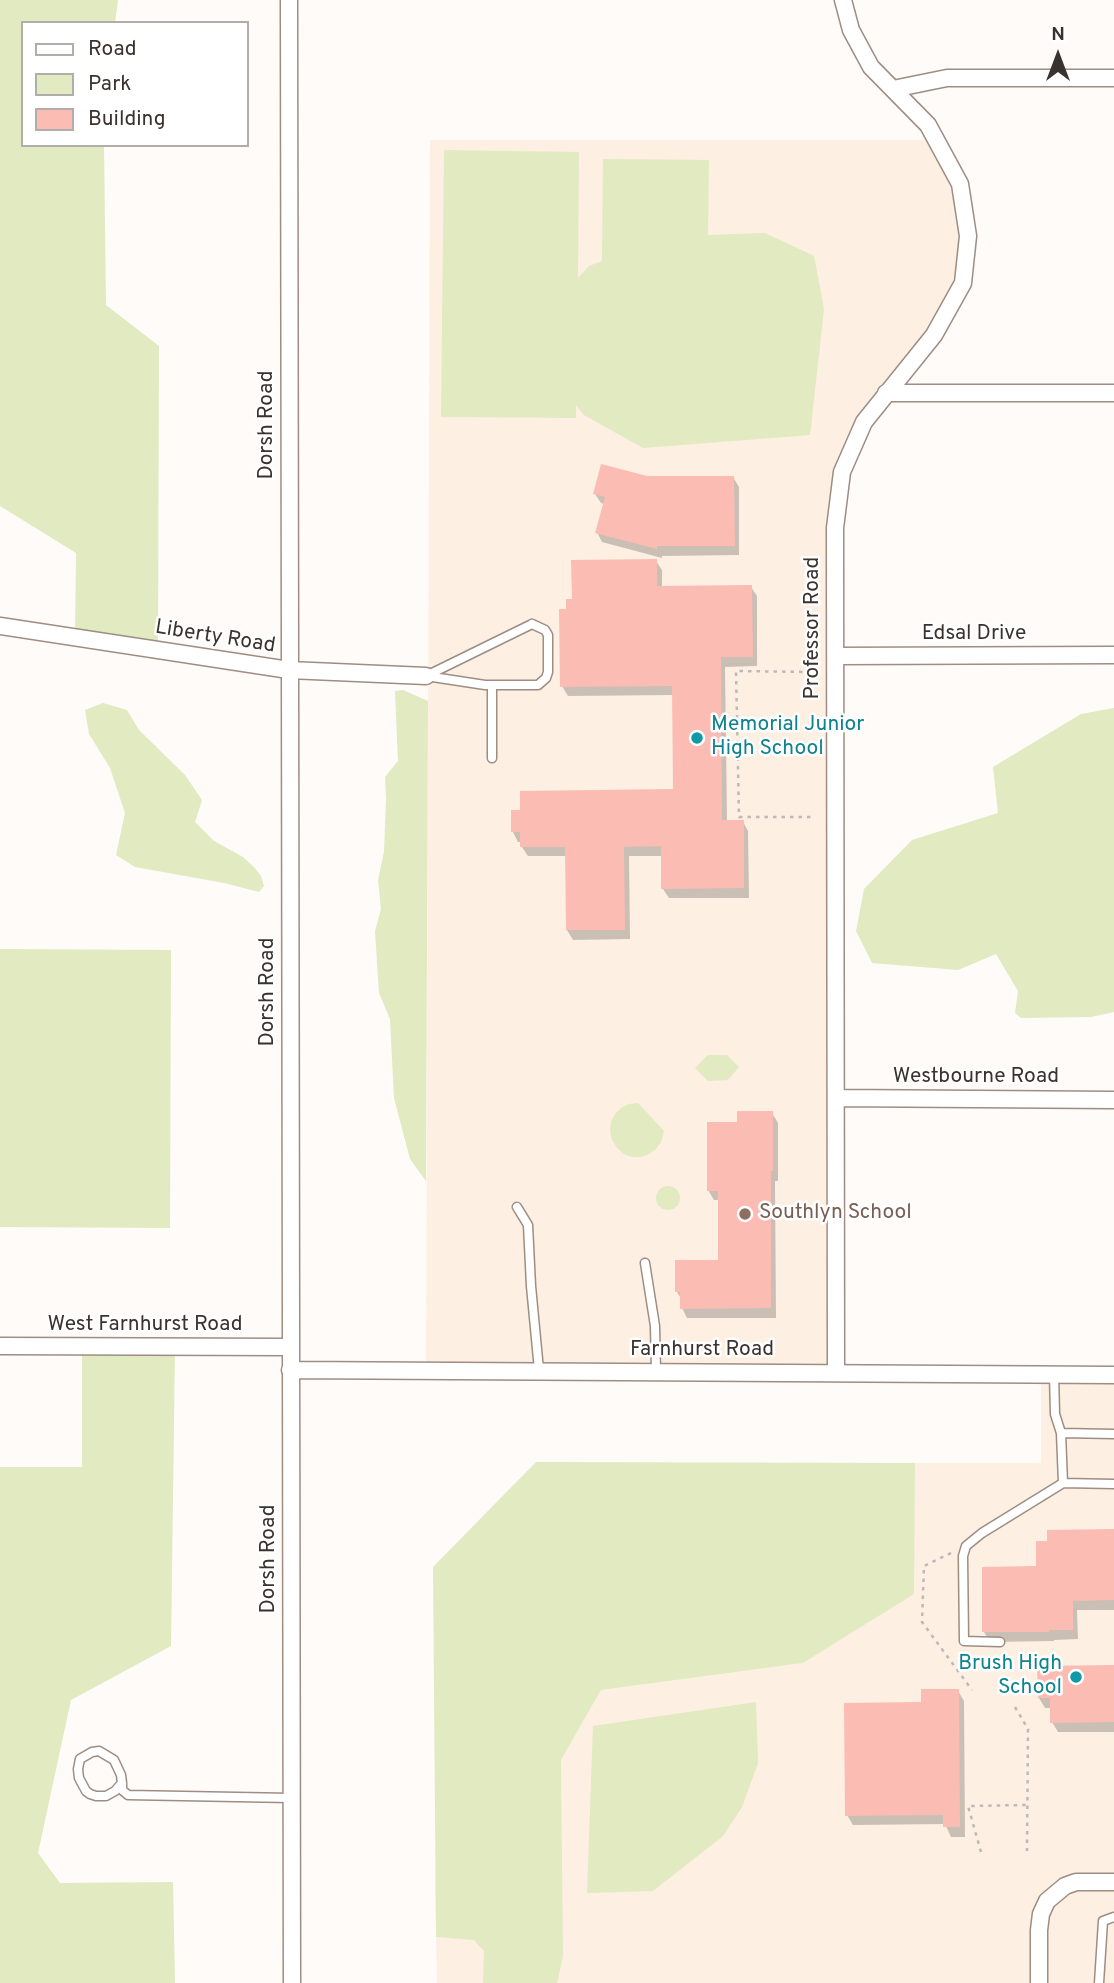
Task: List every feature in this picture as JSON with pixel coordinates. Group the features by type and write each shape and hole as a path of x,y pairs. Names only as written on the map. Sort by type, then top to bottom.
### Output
{"street":[{"name":"Dorsh Road","path":"289,0 292,1983"},
{"name":"Professor Road","path":"836,1373 835,528 842,472 864,422 934,335 963,283 968,236 960,184 928,125 871,67 851,30 843,0"},
{"path":"893,89 947,78 1114,78"},
{"path":"886,393 1114,393"},
{"name":"Liberty Road","path":"0,626 289,670 426,676"},
{"name":"Edsal Drive","path":"835,656 1114,655"},
{"name":"Westbourne Road","path":"837,1098 1114,1100"},
{"name":"West Farnhurst Road","path":"0,1346 290,1347"},
{"name":"Farnhurst Road","path":"290,1370 1114,1374"},
{"path":"1040,1983 1039,1930 1041,1914 1047,1901 1065,1886 1076,1882 1106,1882"}],"lane":[{"path":"535,624 548,635 548,672 538,685 492,685 426,676 527,626 535,624"},
{"path":"492,685 492,758"},
{"path":"517,1207 528,1225 539,1370"},
{"path":"645,1263 655,1326 656,1371"},
{"path":"1054,1374 1055,1414 1061,1433 1063,1483"},
{"path":"1061,1433 1114,1434"},
{"path":"1000,1642 964,1642 963,1556 967,1546 982,1533 1063,1483 1114,1483"},
{"path":"122,1783 106,1796 90,1794 79,1778 80,1759 92,1752 103,1752 114,1760 121,1775 122,1783 122,1790 128,1795 291,1798"},
{"path":"1099,1983 1103,1921 1114,1917"}],"path":[{"path":"811,672 736,671 739,817 812,817"},
{"path":"967,1546 924,1566 922,1622 972,1690"},
{"path":"1015,1707 1028,1729 1027,1851"},
{"path":"981,1852 968,1806 1027,1805"}],"shaded area":[{"path":"430,140 936,140 960,184 963,283 886,393 842,472 836,1373 426,1370"},
{"path":"1041,1374 1114,1375 1114,1983 437,1983 435,1877 562,1876 561,1760 601,1690 803,1663 913,1594 915,1463 1041,1463"}],"green space":[{"path":"0,0 118,0 115,21 21,21 21,147 104,147 106,305 159,346 158,650 75,637 76,553 0,506"},
{"path":"444,150 579,152 578,278 589,266 602,261 603,159 709,160 708,235 765,233 814,256 824,309 810,435 643,448 584,415 576,405 576,418 441,417"},
{"path":"403,690 428,701 426,1181 410,1159 394,1098 390,1019 379,993 375,931 381,909 378,880 384,852 385,777 398,761 395,691"},
{"path":"103,703 127,710 139,730 185,775 202,800 195,822 214,841 243,857 254,867 264,886 259,892 135,867 116,855 125,813 110,768 89,734 85,710"},
{"path":"1114,708 1114,1012 1091,1017 1021,1018 1015,1013 1018,991 996,954 958,970 872,963 856,931 864,889 912,840 998,813 993,767 1081,714"},
{"path":"0,949 171,950 170,1228 0,1227"},
{"path":"708,1055 727,1055 739,1067 728,1080 708,1081 695,1068"},
{"path":"638,1103 664,1131 656,1149 641,1157 632,1157 624,1154 612,1140 611,1122 621,1108"},
{"path":"668,1186 676,1190 680,1198 676,1206 668,1210 660,1206 656,1198 660,1190"},
{"path":"82,1346 175,1347 171,1646 71,1700 38,1853 60,1883 173,1882 175,1983 0,1983 0,1467 82,1467"},
{"path":"536,1462 915,1463 914,1594 803,1663 601,1690 561,1760 563,1956 557,1983 483,1983 484,1951 474,1940 436,1937 433,1567"},
{"path":"756,1702 758,1763 742,1807 723,1836 653,1891 587,1893 593,1726"}],"building":[{"path":"601,464 647,476 734,476 735,546 657,546 657,549 595,533 605,497 593,494"},
{"name":"Memorial Junior High School","path":"657,559 657,586 752,585 753,657 721,657 722,820 744,820 744,888 661,889 661,846 624,847 625,930 566,930 565,847 520,847 520,832 511,832 511,810 520,810 520,791 673,789 672,686 560,687 559,609 566,609 566,599 572,599 571,560"},
{"name":"Southlyn School","path":"737,1111 773,1111 771,1308 680,1309 680,1292 675,1292 675,1260 718,1260 718,1191 707,1191 707,1122 737,1122"},
{"path":"1114,1529 1114,1600 1073,1601 1073,1630 982,1632 982,1567 1036,1566 1036,1541 1047,1541 1047,1530"},
{"path":"1114,1665 1114,1722 1050,1723 1050,1698 1038,1698 1037,1666"},
{"path":"921,1689 959,1689 960,1827 943,1827 943,1815 845,1816 844,1703 921,1702"}],"place":[{"name":"Memorial Junior High School","path":"697,738"},
{"name":"Southlyn School","path":"745,1214"},
{"name":"Brush High School","path":"1076,1677"}]}
